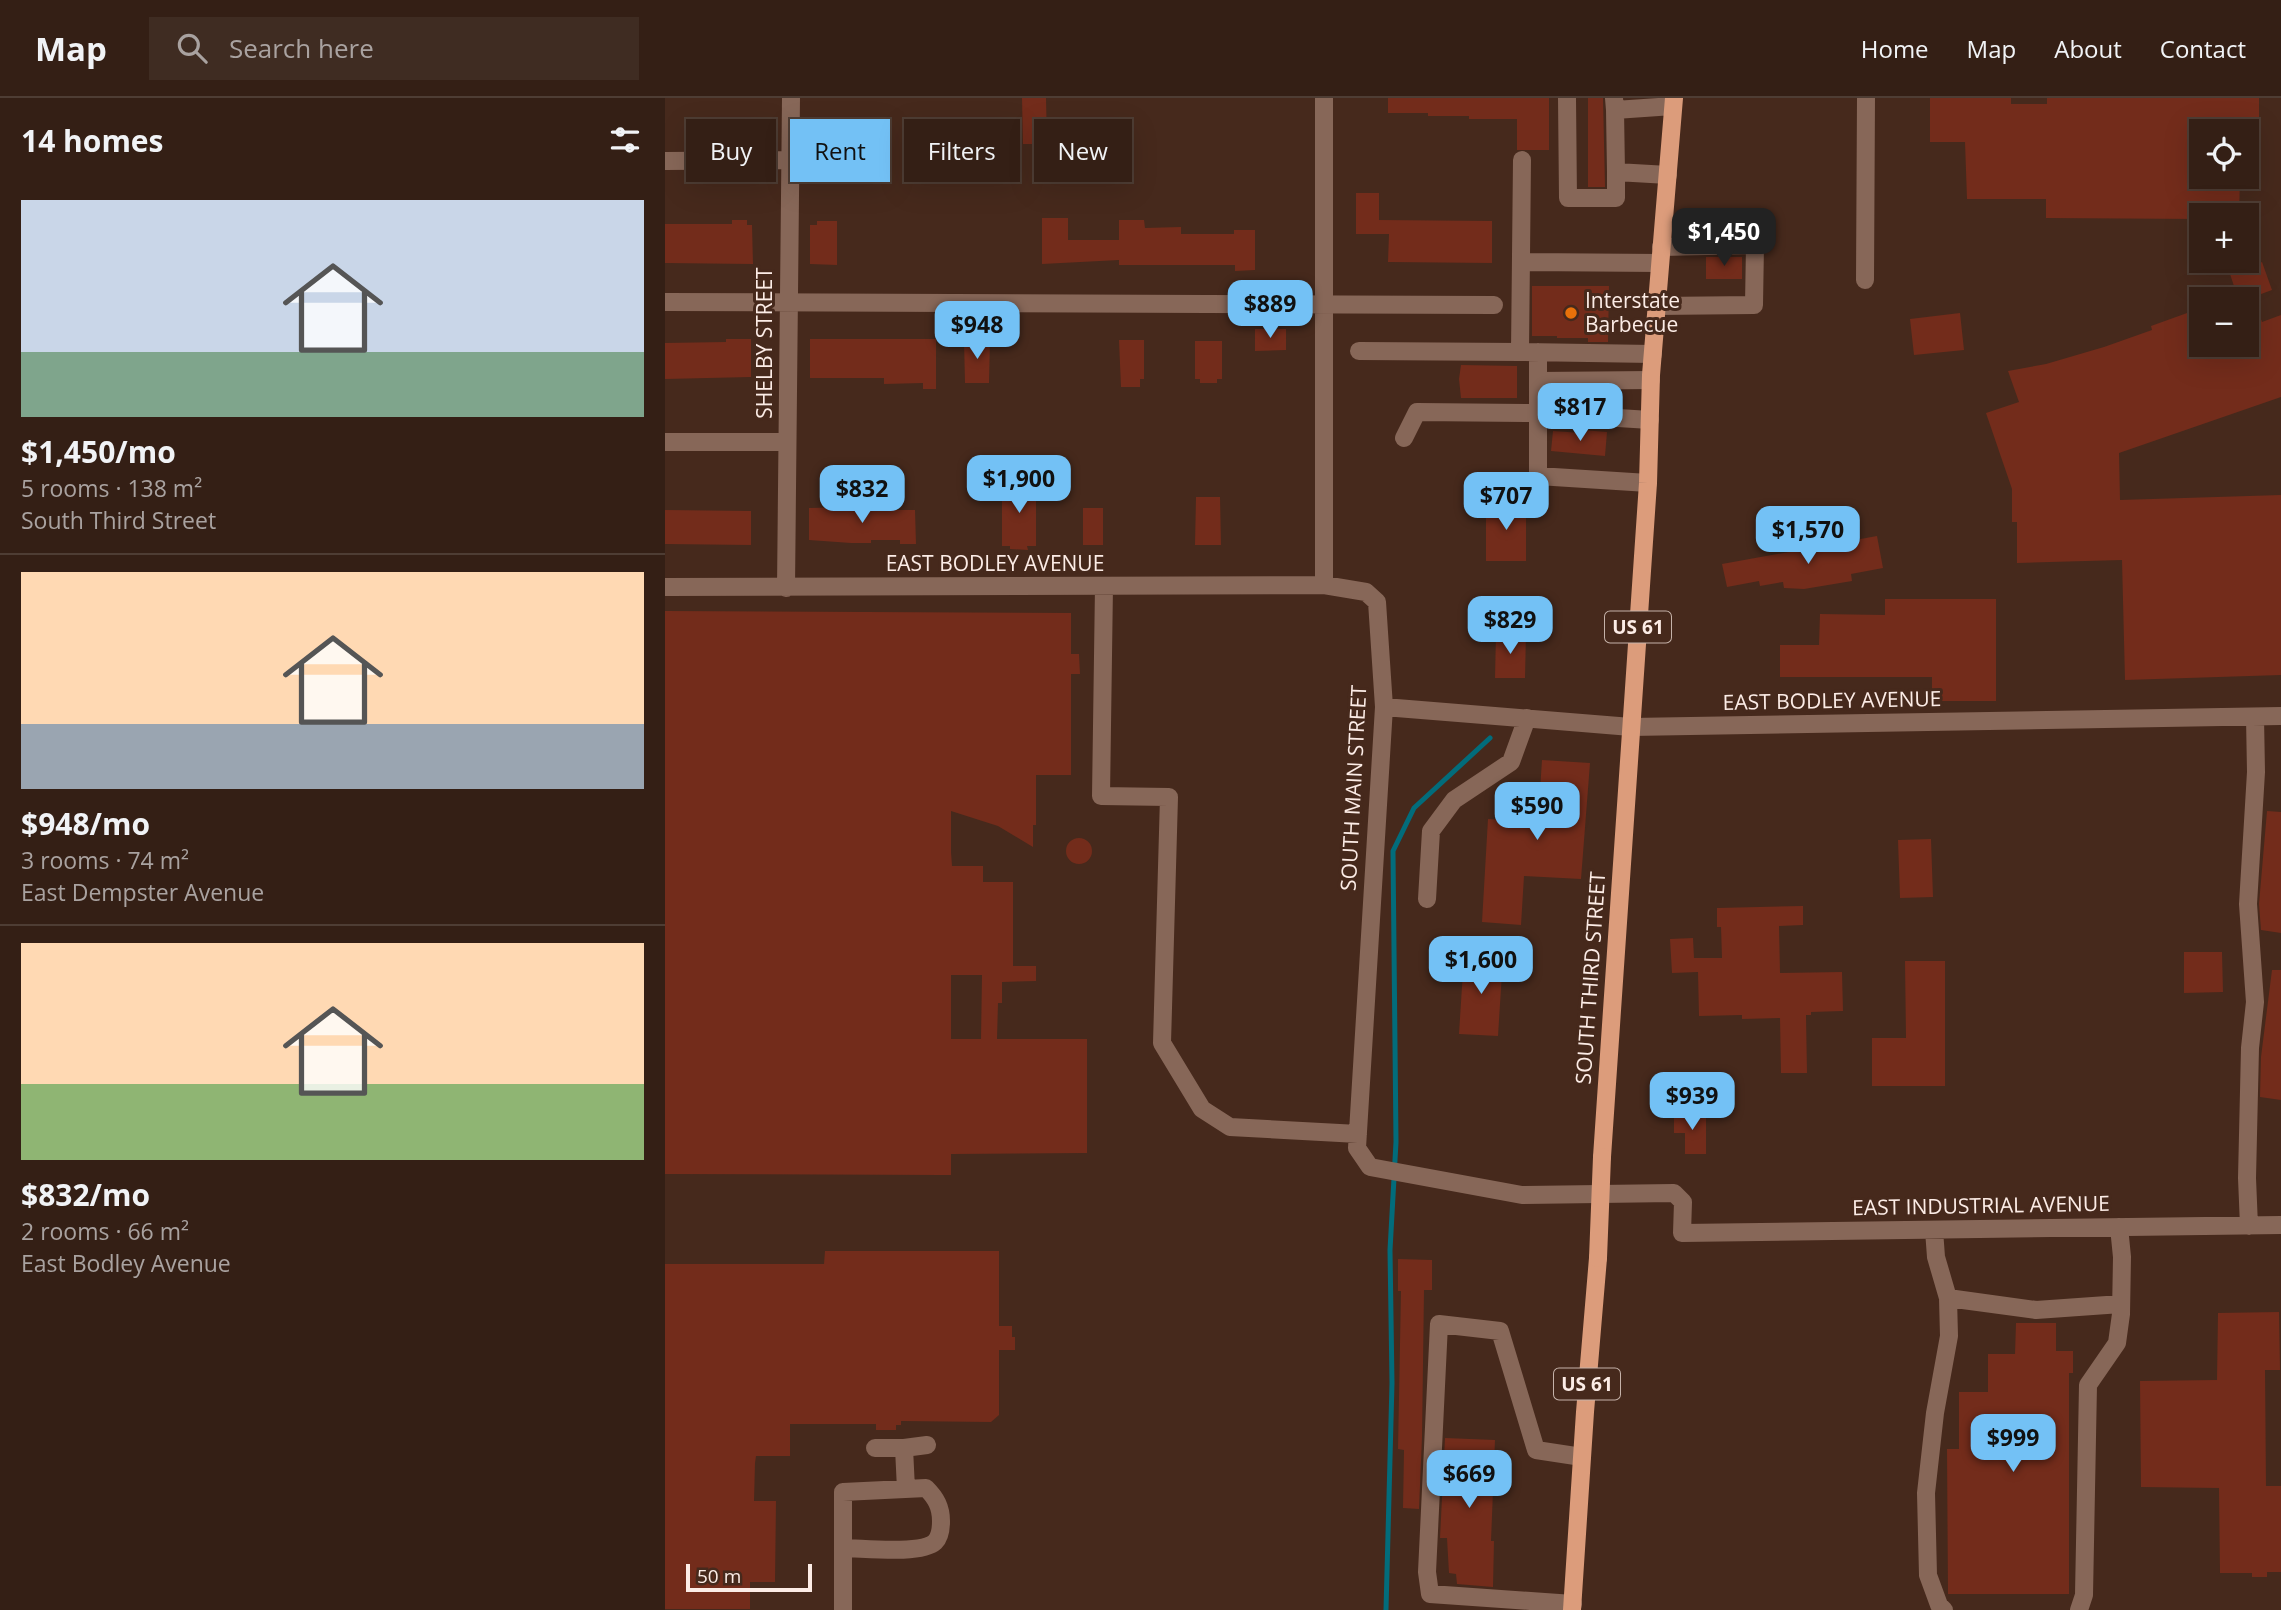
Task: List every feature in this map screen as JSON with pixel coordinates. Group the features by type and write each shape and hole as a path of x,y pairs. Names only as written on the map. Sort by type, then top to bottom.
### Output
{"main road":[{"name":"SOUTH THIRD STREET","path":"1573,1607 1648,483 1651,380 1674,102"}],"street":[{"name":"SHELBY STREET","path":"791,98 791,119"},
{"path":"1324,98 1324,585"},
{"path":"1567,98 1568,198 1616,198 1614,104 1674,102"},
{"path":"1865,280 1866,98"},
{"name":"SHELBY STREET","path":"786,588 790,160"},
{"path":"665,161 790,160"},
{"path":"1522,160 1522,262 1529,352 1538,382 1538,476 1648,483"},
{"path":"1616,172 1668,175"},
{"path":"1522,262 1661,255 1755,245 1754,305 1657,306"},
{"path":"665,302 1494,305"},
{"path":"1359,351 1653,354"},
{"path":"1538,382 1651,380"},
{"path":"1404,438 1417,412 1538,413 1650,420"},
{"path":"665,442 787,442"},
{"name":"EAST BODLEY AVENUE","path":"665,587 1324,585"},
{"name":"SOUTH MAIN STREET","path":"1324,585 1366,592 1377,602 1384,706 1357,1148 1370,1167 1522,1195 1674,1193 1683,1202 1682,1233"},
{"path":"1104,586 1101,796 1169,797 1162,1043 1202,1109 1230,1126 1358,1133"},
{"name":"EAST BODLEY AVENUE","path":"1384,706 1631,727 2281,716"},
{"path":"2249,1226 2247,1178 2250,1048 2255,1002 2248,904 2256,772 2255,717"},
{"path":"1427,899 1431,831 1454,800 1511,762 1527,718"},
{"name":"EAST INDUSTRIAL AVENUE","path":"1682,1233 2281,1225"},
{"path":"2079,1610 2084,1595 2088,1385 2117,1343 2121,1304 2119,1227"},
{"path":"1934,1230 1935,1257 1948,1298 1949,1336 1935,1413 1926,1493 1928,1574 1939,1605 1944,1610"},
{"path":"1948,1298 2036,1310 2121,1304"},
{"path":"1573,1607 1430,1594 1427,1572 1439,1324 1500,1331 1536,1450 1582,1457"},
{"path":"876,1448 927,1445"},
{"path":"904,1448 906,1489"},
{"path":"843,1548 918,1549 935,1542 941,1530 941,1512 935,1497 926,1488 843,1492 843,1548 843,1610"}],"building":[{"path":"1022,98 1046,98 1046,119 1034,119 1034,144 1023,144"},
{"path":"1388,98 1549,98 1549,150 1517,150 1517,119 1469,119 1469,116 1388,113"},
{"path":"1588,98 1603,98 1605,187 1588,187"},
{"path":"1930,98 2011,98 2011,104 2047,104 2047,98 2259,98 2259,119 2189,119 2189,189 2240,189 2239,203 2189,203 2189,219 2046,218 2046,199 1967,199 1965,142 1930,142"},
{"path":"1356,193 1379,193 1379,220 1492,221 1492,263 1388,262 1389,234 1356,234"},
{"path":"1042,218 1068,218 1068,240 1119,240 1119,220 1144,220 1145,228 1181,227 1181,234 1234,234 1234,230 1255,230 1255,270 1235,271 1235,265 1119,265 1119,260 1042,264"},
{"path":"732,220 747,220 747,225 752,225 753,264 665,263 665,224 732,224"},
{"path":"817,221 837,221 837,265 810,264 810,225 817,225"},
{"path":"1706,257 1742,257 1742,279 1706,279"},
{"path":"2262,262 2272,290 2259,295 2259,287 2234,287 2230,274 2259,273 2259,263"},
{"path":"1532,286 1609,286 1608,342 1588,342 1588,338 1532,336"},
{"path":"2189,312 2189,357 2259,357 2259,314 2262,322 2281,315 2281,397 2119,453 2120,500 2281,495 2281,675 2125,680 2122,560 2017,563 2017,522 2012,522 2012,489 1986,413 2019,402 2008,371 2046,364 2104,347 2152,330 2151,326"},
{"path":"1960,313 1964,350 1914,355 1910,319"},
{"path":"1255,329 1286,329 1286,350 1255,351"},
{"path":"726,339 751,339 751,377 665,379 665,343 726,342"},
{"path":"810,339 936,339 936,389 923,389 923,383 884,384 884,378 810,378"},
{"path":"964,340 990,340 989,383 965,383"},
{"path":"1119,340 1144,340 1144,379 1140,379 1140,387 1121,387"},
{"path":"1195,341 1222,341 1222,379 1217,379 1217,383 1200,383 1200,379 1195,379"},
{"path":"1461,365 1517,366 1517,398 1461,398"},
{"path":"1582,430 1607,432 1605,456 1551,451 1553,431 1582,433"},
{"path":"1002,482 1036,482 1036,546 1027,546 1028,550 1002,546"},
{"path":"1196,497 1220,497 1221,545 1195,545"},
{"path":"1486,503 1526,503 1526,561 1486,561"},
{"path":"870,504 870,510 915,510 916,544 900,544 900,540 851,543 809,540 809,508"},
{"path":"1083,508 1103,508 1103,545 1083,545"},
{"path":"665,510 751,511 751,545 665,544"},
{"path":"1877,536 1883,568 1851,574 1852,581 1804,589 1784,588 1783,582 1760,586 1759,581 1727,587 1722,564"},
{"path":"1885,599 1996,599 1996,701 1932,701 1932,677 1780,677 1780,645 1819,645 1820,614 1885,615"},
{"path":"665,611 1071,613 1071,654 1079,654 1080,674 1071,674 1071,775 1036,775 1033,847 998,826 951,811 951,852 952,866 983,866 983,882 1013,882 1013,966 1036,966 1036,981 1002,982 1002,1003 998,1003 997,1039 1087,1039 1087,1153 951,1154 951,1175 665,1174","holes":["951,975 982,975 981,1039 951,1039"]},
{"path":"1496,633 1526,633 1525,678 1495,678"},
{"path":"1542,760 1590,763 1581,879 1524,876 1521,925 1482,922 1488,819 1538,822"},
{"path":"2267,811 2281,812 2281,933 2261,930 2259,904"},
{"path":"1079,838 1088,842 1092,851 1088,860 1079,864 1070,860 1066,851 1070,842"},
{"path":"1931,839 1933,897 1900,898 1898,840"},
{"path":"1803,906 1803,925 1779,926 1780,973 1842,972 1843,1011 1811,1012 1811,1015 1806,1015 1807,1073 1781,1073 1780,1018 1699,1016 1698,972 1672,973 1670,939 1693,938 1694,958 1722,958 1717,908"},
{"path":"2184,952 2222,952 2223,992 2184,993"},
{"path":"1464,955 1503,957 1498,1036 1459,1034"},
{"path":"1905,961 1945,961 1945,1086 1872,1086 1872,1038 1906,1038"},
{"path":"2272,970 2281,970 2281,1100 2260,1097 2261,1057"},
{"path":"1674,1114 1706,1115 1706,1154 1685,1154 1685,1133 1674,1133"},
{"path":"825,1251 999,1251 999,1326 1012,1326 1015,1350 999,1350 999,1415 991,1422 901,1421 901,1425 896,1425 896,1430 876,1430 876,1424 790,1424 790,1456 756,1456 755,1463 754,1501 776,1501 775,1582 750,1582 750,1609 665,1609 665,1264 824,1264"},
{"path":"1398,1259 1432,1260 1432,1290 1424,1290 1419,1509 1403,1508 1404,1450 1398,1449 1401,1291 1398,1291"},
{"path":"2279,1312 2280,1370 2265,1370 2266,1486 2281,1486 2281,1572 2267,1572 2267,1577 2252,1577 2252,1573 2220,1573 2219,1488 2141,1487 2140,1381 2217,1380 2218,1313"},
{"path":"2016,1323 2056,1323 2056,1351 2073,1351 2073,1373 2069,1373 2069,1594 1948,1594 1947,1449 1959,1449 1959,1392 1988,1392 1988,1354 2015,1354"},
{"path":"1445,1438 1495,1440 1491,1541 1494,1541 1493,1587 1457,1584 1456,1574 1449,1573 1447,1538 1440,1538"}],"waterway":[{"path":"1386,1610 1392,1383 1390,1250 1396,1142 1393,851 1414,808 1490,738"}],"place":[{"name":"Interstate Barbecue","path":"1571,313"}]}
